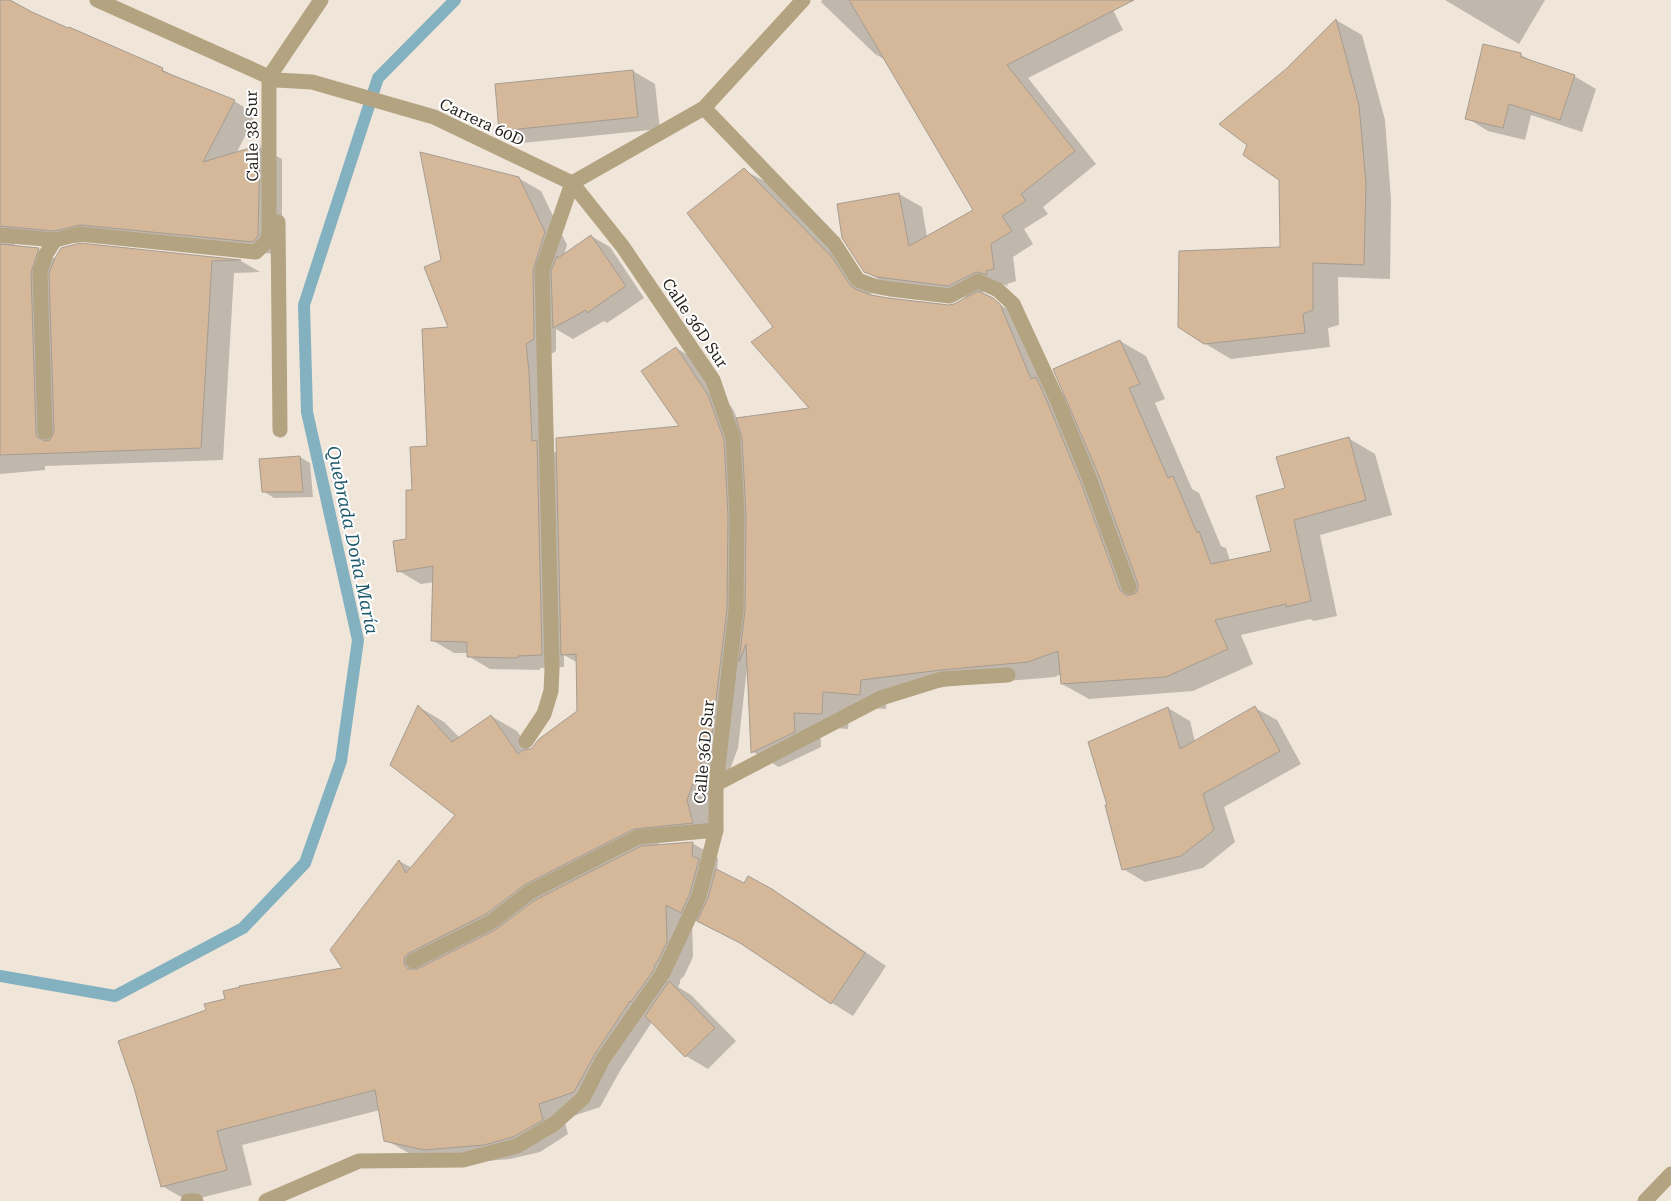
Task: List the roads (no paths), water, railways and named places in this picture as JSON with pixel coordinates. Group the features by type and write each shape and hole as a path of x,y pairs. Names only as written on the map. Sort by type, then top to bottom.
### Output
{"street":[{"name":"Carrera 60D","path":"97,0 272,78 312,82 434,117 572,183"},
{"name":"Calle 38 Sur","path":"55,240 80,234 256,252 267,241 269,232 272,78 321,0"},
{"path":"526,741 544,714 550,691 552,669 542,270 572,183 704,108 803,0"},
{"path":"272,78 280,430"},
{"path":"704,108 834,243 858,280 890,289 950,296 978,281 998,290 1013,304 1055,394 1090,480 1129,587"},
{"name":"Calle 36D Sur","path":"266,1201 359,1161 463,1160 517,1146 554,1124 583,1098 602,1059 663,973 699,896 716,830 716,784 736,610 737,515 733,438 713,380 623,247 572,183"},
{"path":"0,235 55,240 46,254 40,272 45,432"},
{"path":"716,784 881,698 942,679 1008,675"},
{"path":"413,961 492,922 530,892 638,838 716,830"},
{"path":"1645,1201 1671,1174"},
{"path":"188,1201 196,1201"}],"waterway":[{"name":"Quebrada Doña María","path":"0,976 115,996 243,928 305,863 341,761 358,640 307,412 304,305 378,78 455,0"}]}
